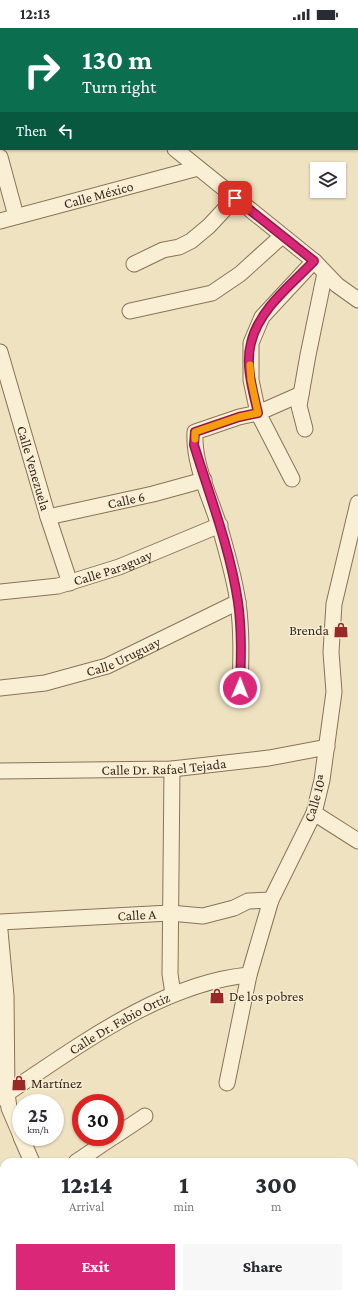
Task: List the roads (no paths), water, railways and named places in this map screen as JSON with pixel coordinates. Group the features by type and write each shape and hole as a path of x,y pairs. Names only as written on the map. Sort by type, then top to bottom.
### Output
{"street":[{"path":"176,150 314,261 338,285 358,300"},
{"path":"0,157 16,216"},
{"name":"Calle México","path":"0,221 198,168"},
{"path":"134,264 163,250 179,247 191,241 209,226 235,198"},
{"path":"130,311 212,294 240,274 282,236"},
{"path":"292,479 258,413 251,380 251,343 262,317 314,261"},
{"path":"305,429 299,406 326,273"},
{"name":"Calle Venezuela","path":"0,352 48,517 70,583"},
{"path":"240,688 241,649 238,602 220,525 204,480 194,445 195,432 239,417 258,413 301,394"},
{"name":"Calle 6","path":"48,517 154,494 204,480"},
{"name":"Calle 10ª","path":"227,1083 249,975 271,900 314,813 322,780 334,692 332,652 334,604 351,566 358,503"},
{"name":"Calle Paraguay","path":"0,592 58,586 70,583 119,567 220,525"},
{"name":"Calle Uruguay","path":"0,688 45,683 107,666 238,602"},
{"name":"Calle Dr. Rafael Tejada","path":"0,771 172,769 269,758 327,747"},
{"path":"172,769 170,974 173,994"},
{"path":"314,813 358,841"},
{"name":"Calle A","path":"0,922 170,913 203,916 234,908 248,901 271,900"},
{"path":"0,931 6,996 4,1096 12,1115"},
{"name":"Calle Dr. Fabio Ortiz","path":"4,1096 64,1055 173,994 226,977 249,975"},
{"path":"124,1130 145,1116"},
{"path":"25,1146 30,1158"},
{"path":"82,1158 99,1146"}],"place":[{"name":"Brenda","path":"341,630"},
{"name":"De los pobres","path":"217,996"},
{"name":"Martínez","path":"19,1083"}]}
